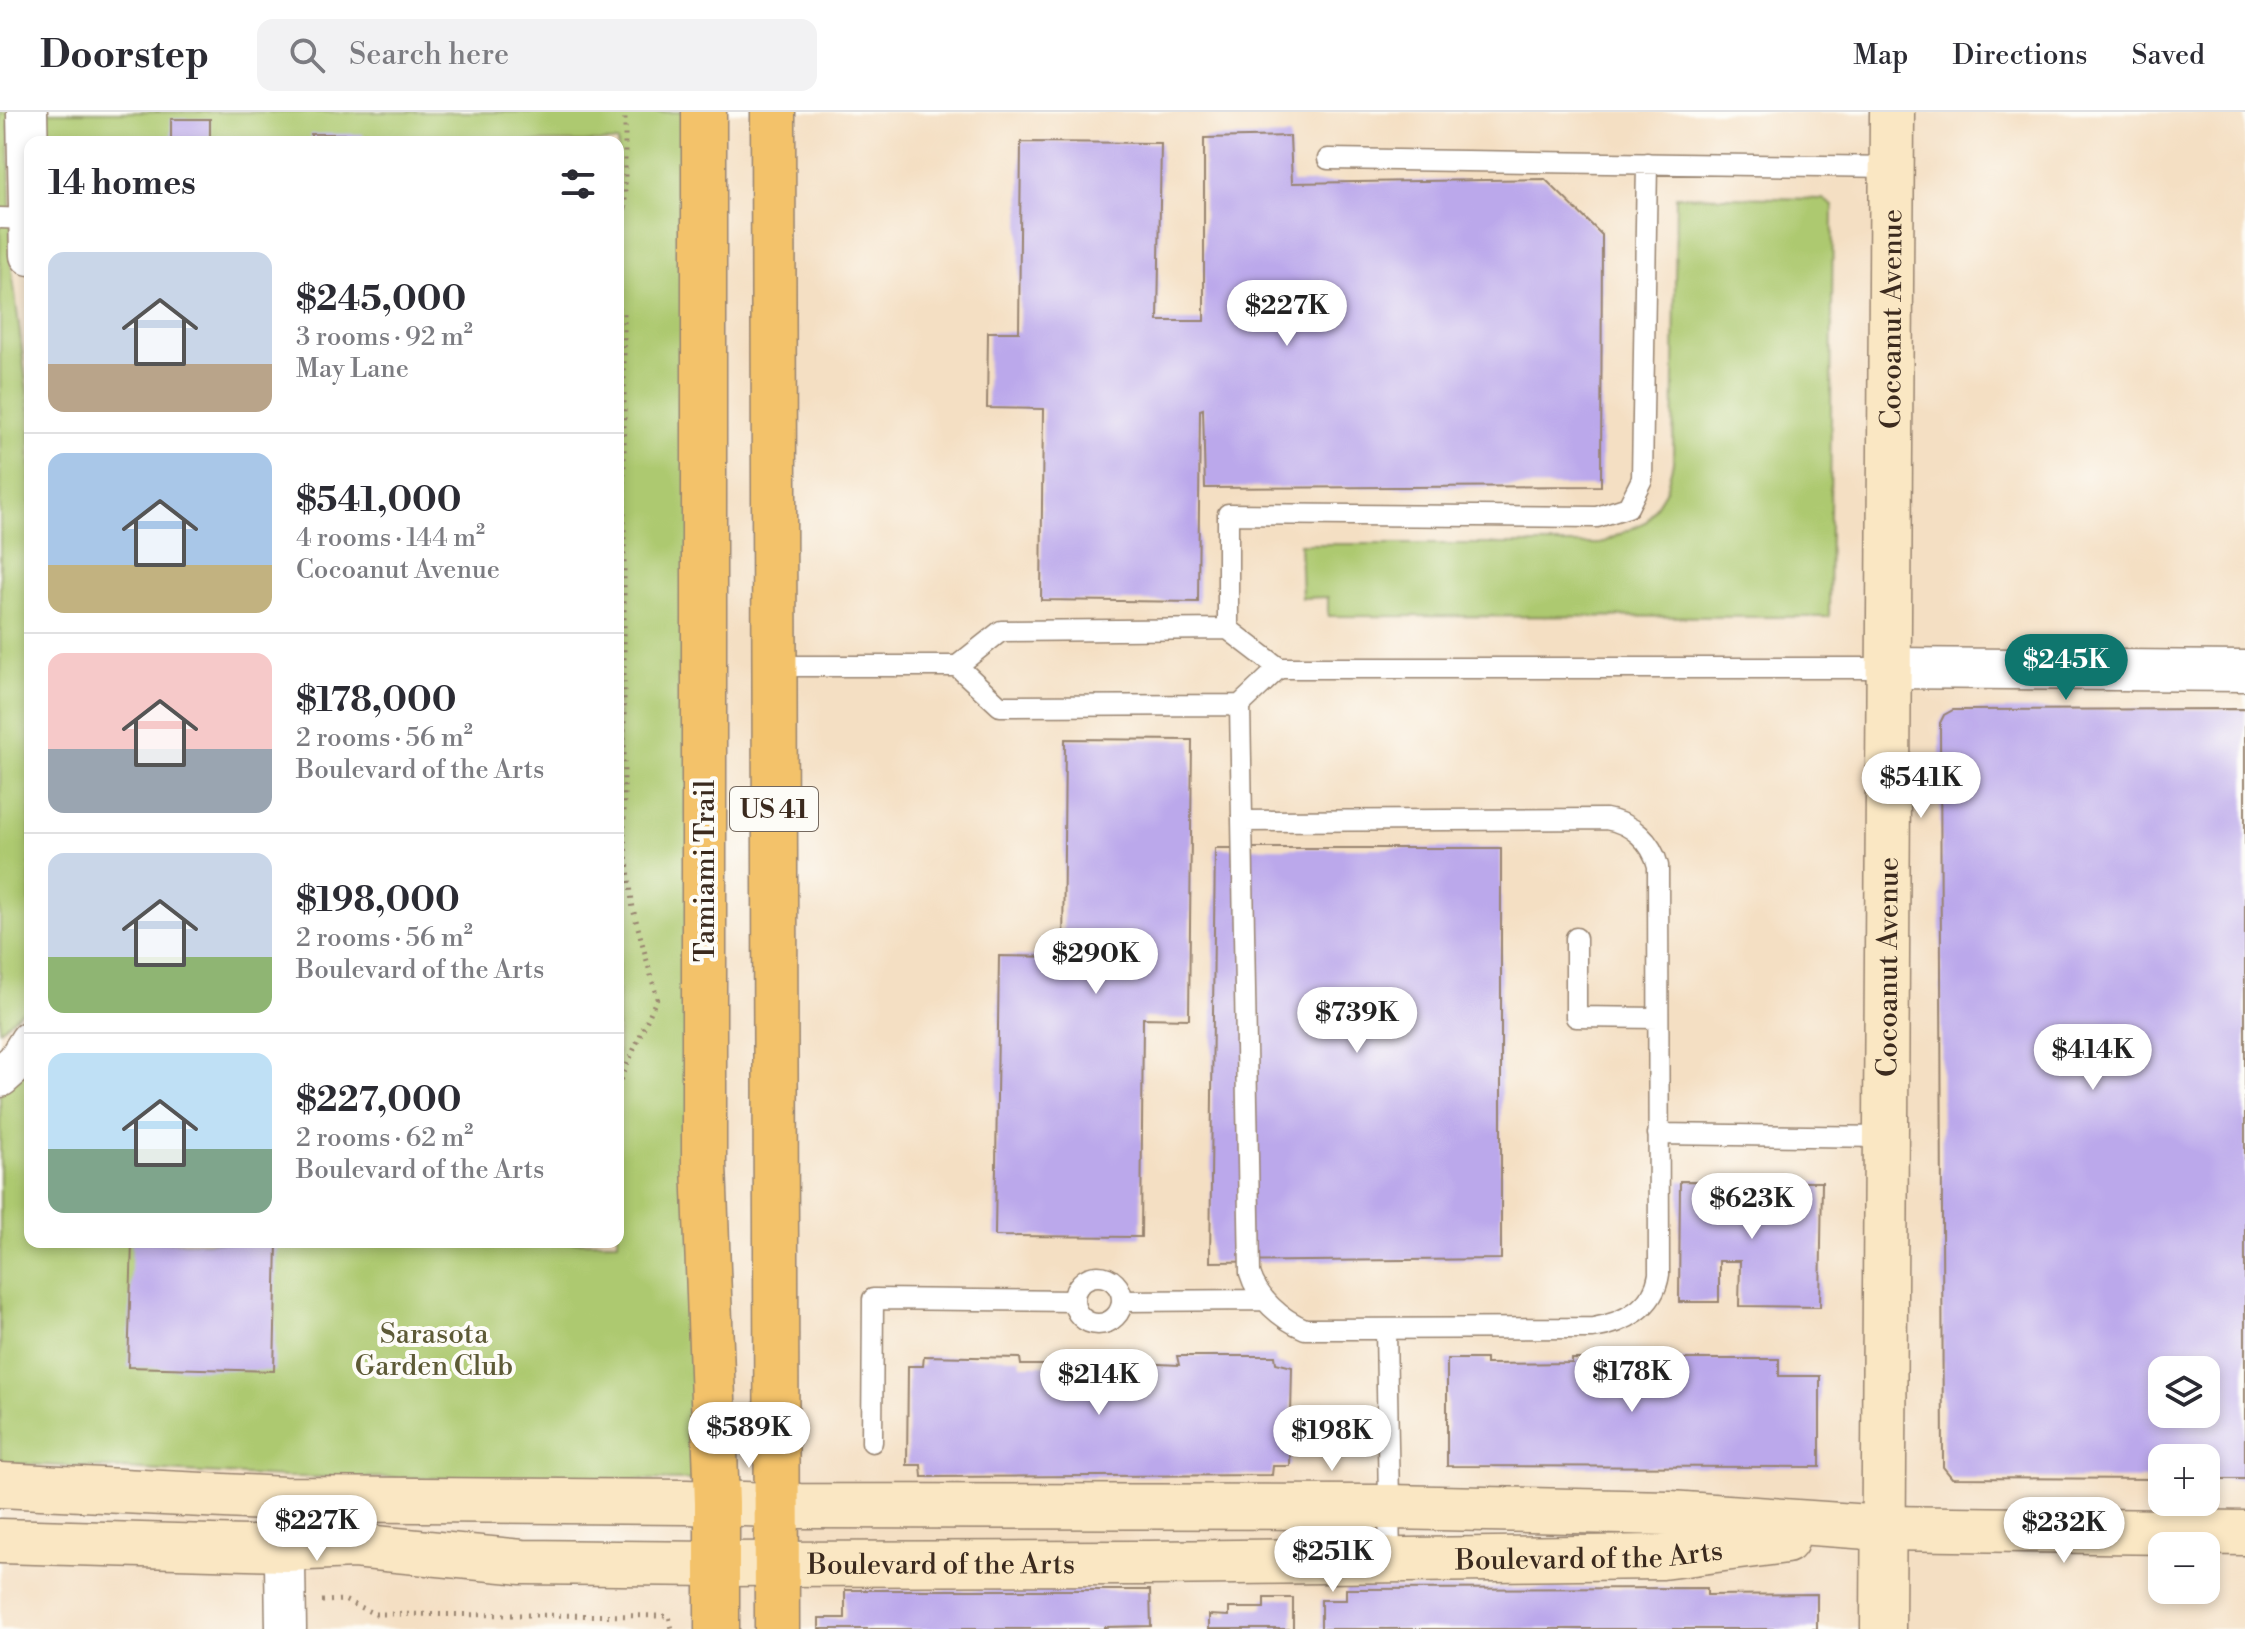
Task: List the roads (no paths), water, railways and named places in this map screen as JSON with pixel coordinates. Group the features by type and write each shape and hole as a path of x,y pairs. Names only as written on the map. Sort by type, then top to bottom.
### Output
{"main road":[{"name":"Tamiami Trail","path":"704,112 704,1164 717,1503 717,1629"},
{"name":"US 41","path":"773,112 777,1629"}],"street":[{"path":"27,112 27,136"},
{"name":"Cocoanut Avenue","path":"1883,1629 1892,112"},
{"path":"1888,668 2245,671"},
{"name":"Boulevard of the Arts","path":"0,1485 284,1499 778,1505 1389,1507 1670,1513 1883,1528 2245,1533"},
{"path":"284,1499 286,1616"},
{"name":"Boulevard of the Arts","path":"0,1541 285,1549 354,1546 522,1562 716,1564 1390,1560 1662,1557 1883,1528"}],"lane":[{"path":"1328,159 1892,167"},
{"path":"1228,629 1228,514 1597,517 1628,507 1642,479 1647,163"},
{"path":"0,218 24,219"},
{"path":"774,666 957,666 1001,631 1228,629 1279,668 1888,668"},
{"path":"957,666 1000,706 1240,705 1279,668"},
{"path":"1240,705 1242,821 1250,1273 1254,1284 1265,1300 1285,1318 1305,1329 1593,1328 1633,1315 1651,1295 1659,1274 1658,866 1649,844 1621,823 1606,819 1242,821"},
{"path":"1576,938 1576,1017 1658,1018"},
{"path":"1658,1134 1885,1137"},
{"path":"1098,1276 1118,1287 1122,1301 1116,1316 1110,1321 1094,1324 1080,1316 1074,1301 1078,1287 1098,1276"},
{"path":"872,1442 873,1299 1074,1301"},
{"path":"1122,1301 1265,1300"},
{"path":"1386,1330 1390,1560"},
{"path":"0,1485 0,1500"}],"park label":[{"name":"Sarasota Garden Club","path":"434,1349"}]}
